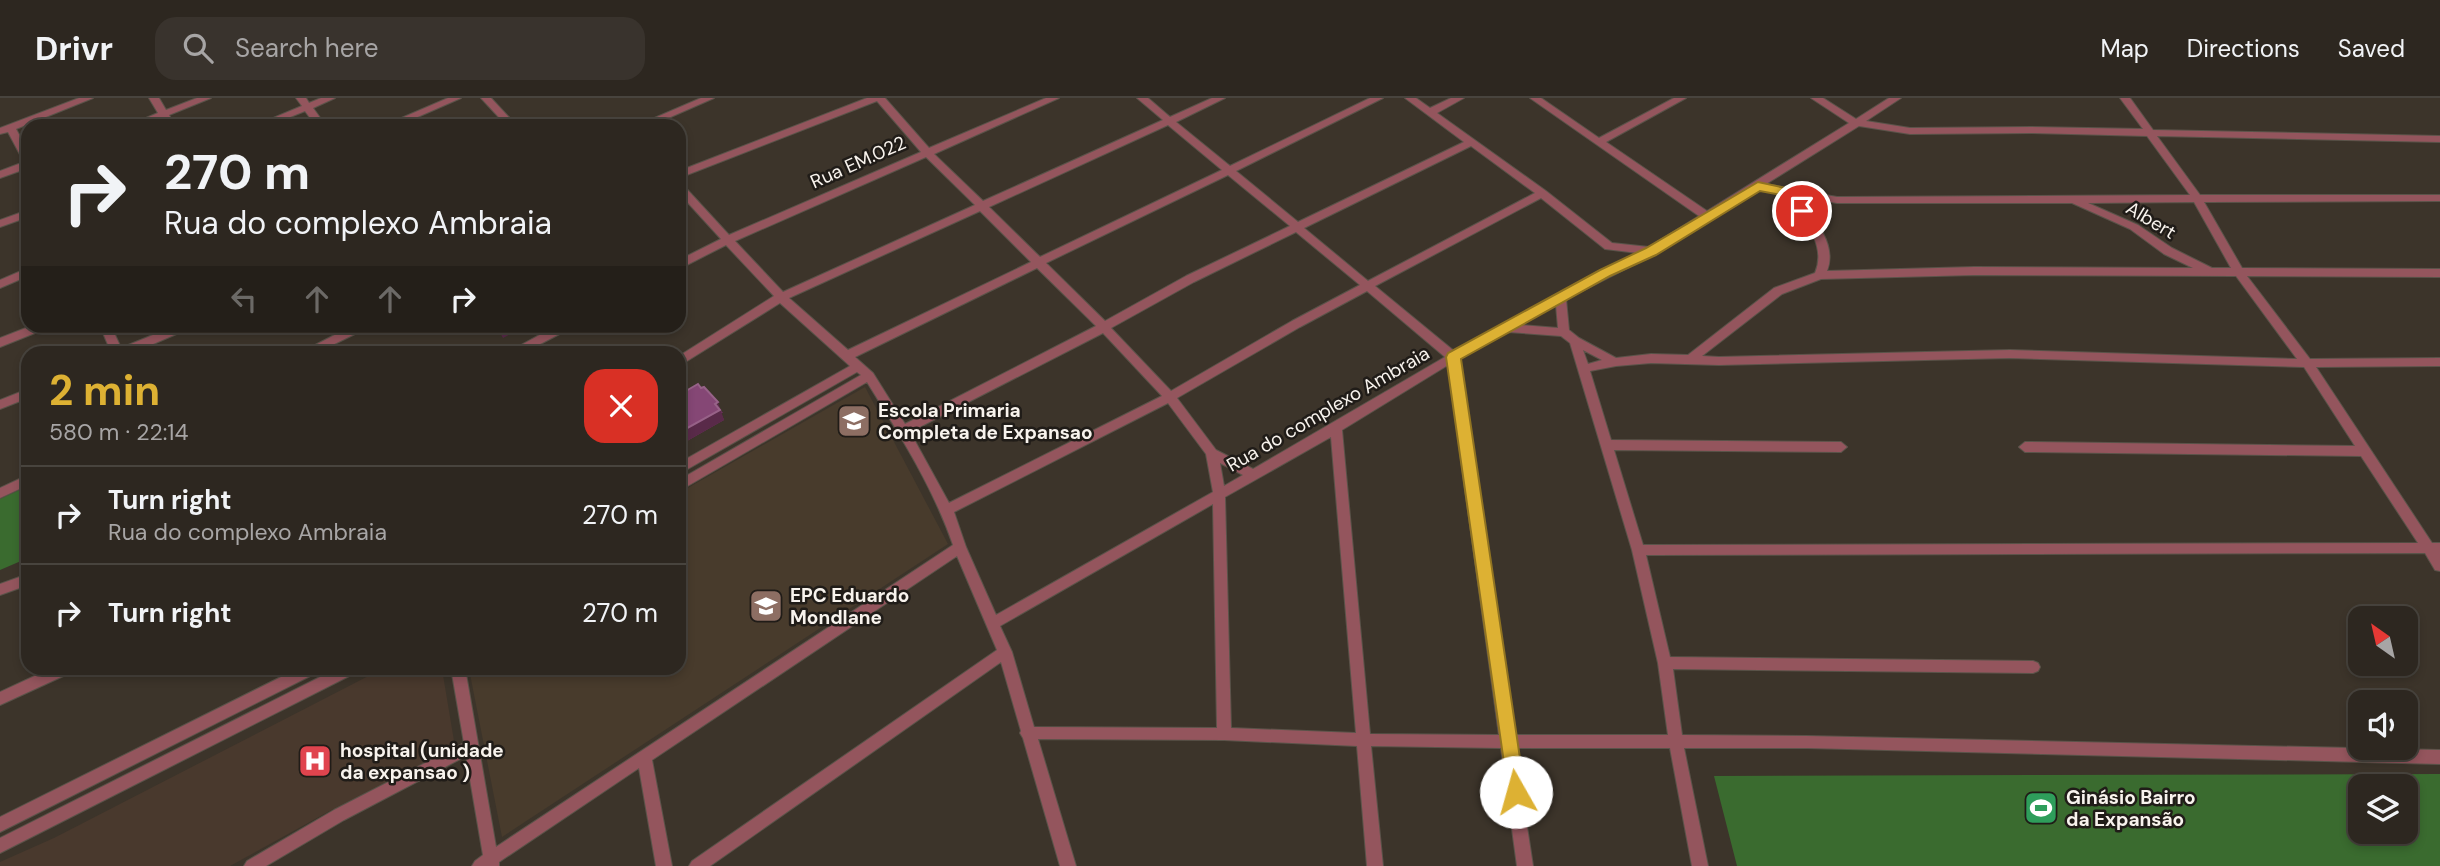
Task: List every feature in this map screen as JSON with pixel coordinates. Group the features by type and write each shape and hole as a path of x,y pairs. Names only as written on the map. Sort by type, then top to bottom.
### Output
{"street":[{"path":"32,119 88,98"},
{"path":"154,98 166,119"},
{"path":"151,119 206,98"},
{"path":"300,98 316,119"},
{"path":"277,119 330,98"},
{"path":"405,119 456,98"},
{"path":"486,98 506,119"},
{"path":"658,119 709,98"},
{"path":"686,172 878,98 927,152 1104,327 1170,397 1212,453 1252,474"},
{"name":"Rua EM.022","path":"686,261 727,240 1054,98"},
{"path":"1142,98 1231,169 1453,357 1510,742 1525,866"},
{"path":"686,358 781,297 1220,98"},
{"path":"846,356 1378,98"},
{"path":"1410,98 1542,193 1609,246 1651,251"},
{"path":"1430,112 1459,98"},
{"path":"1535,98 1708,217"},
{"path":"1599,142 1681,98"},
{"path":"1816,98 1855,122 1910,131 2440,139"},
{"name":"Rua do complexo Ambraia","path":"993,623 1336,428 1453,357 1605,273 1651,251 1896,98"},
{"path":"2125,98 2197,198 2241,274 2307,363 2434,548 2440,566"},
{"path":"5,129 21,152"},
{"path":"904,430 1104,327 1190,279 1472,142"},
{"path":"0,176 21,166"},
{"path":"1758,186 1837,200 2440,198"},
{"path":"1786,192 1811,222 1824,253 1826,259 1820,275"},
{"path":"947,510 1170,397 1368,285 1542,193"},
{"path":"686,195 781,297 869,376 904,430 947,510 960,548 993,623 1068,866"},
{"name":"Albert","path":"2072,199 2134,227 2168,251 2211,273"},
{"path":"0,224 21,216"},
{"path":"1605,273 1609,246"},
{"path":"1690,359 1778,291 1820,275 1974,271 2440,273"},
{"path":"0,284 21,275"},
{"path":"1560,299 1564,332"},
{"path":"1507,328 1564,332 1575,341 1612,360"},
{"path":"0,343 24,333"},
{"path":"137,346 168,333"},
{"path":"326,346 349,333"},
{"path":"522,346 542,333"},
{"path":"1575,341 1638,550 1665,663 1676,742 1700,866"},
{"path":"1583,369 1612,360 1719,361 2010,354 2307,363 2440,362"},
{"path":"686,465 857,367"},
{"path":"686,482 869,376"},
{"path":"0,405 21,396"},
{"path":"1336,428 1375,866"},
{"path":"1608,446 1841,447"},
{"path":"2025,447 2365,451"},
{"path":"1212,453 1219,493 1224,734"},
{"path":"0,493 21,483"},
{"path":"459,675 472,746 487,864 644,756 960,548"},
{"path":"1638,550 2434,548"},
{"path":"0,590 21,582"},
{"path":"697,866 1004,653"},
{"path":"1665,663 2033,667"},
{"path":"0,699 52,675"},
{"path":"0,825 299,675"},
{"path":"0,846 338,675"},
{"path":"1027,733 1224,734 1362,740 1510,742 1821,743 2440,757"},
{"path":"252,866 340,815 472,746"},
{"path":"644,756 664,866"}],"shaded area":[{"name":"EPC Eduardo Mondlane","path":"865,387 948,544 502,837 470,675 686,675 686,489"},
{"name":"hospital (unidade da expansao )","path":"370,675 443,675 455,747 230,866 0,866 0,862 54,838"}],"green space":[{"path":"21,489 21,561 0,570 0,499"},
{"name":"Ginásio Bairro da Expansão","path":"2348,774 2348,844 2418,844 2418,774 2440,774 2440,866 1737,866 1714,776"}],"building":[{"path":"698,384 701,388 704,387 718,402 715,404 720,410 686,429 686,391"}],"place":[{"name":"Escola Primaria Completa de Expansao","path":"854,421"},
{"name":"EPC Eduardo Mondlane","path":"766,606"},
{"name":"hospital (unidade da expansao )","path":"315,761"},
{"name":"Ginásio Bairro da Expansão","path":"2041,808"}],"route":[{"path":"1516,792 1453,357 1605,273 1651,251 1758,186 1786,192 1802,211"}]}
